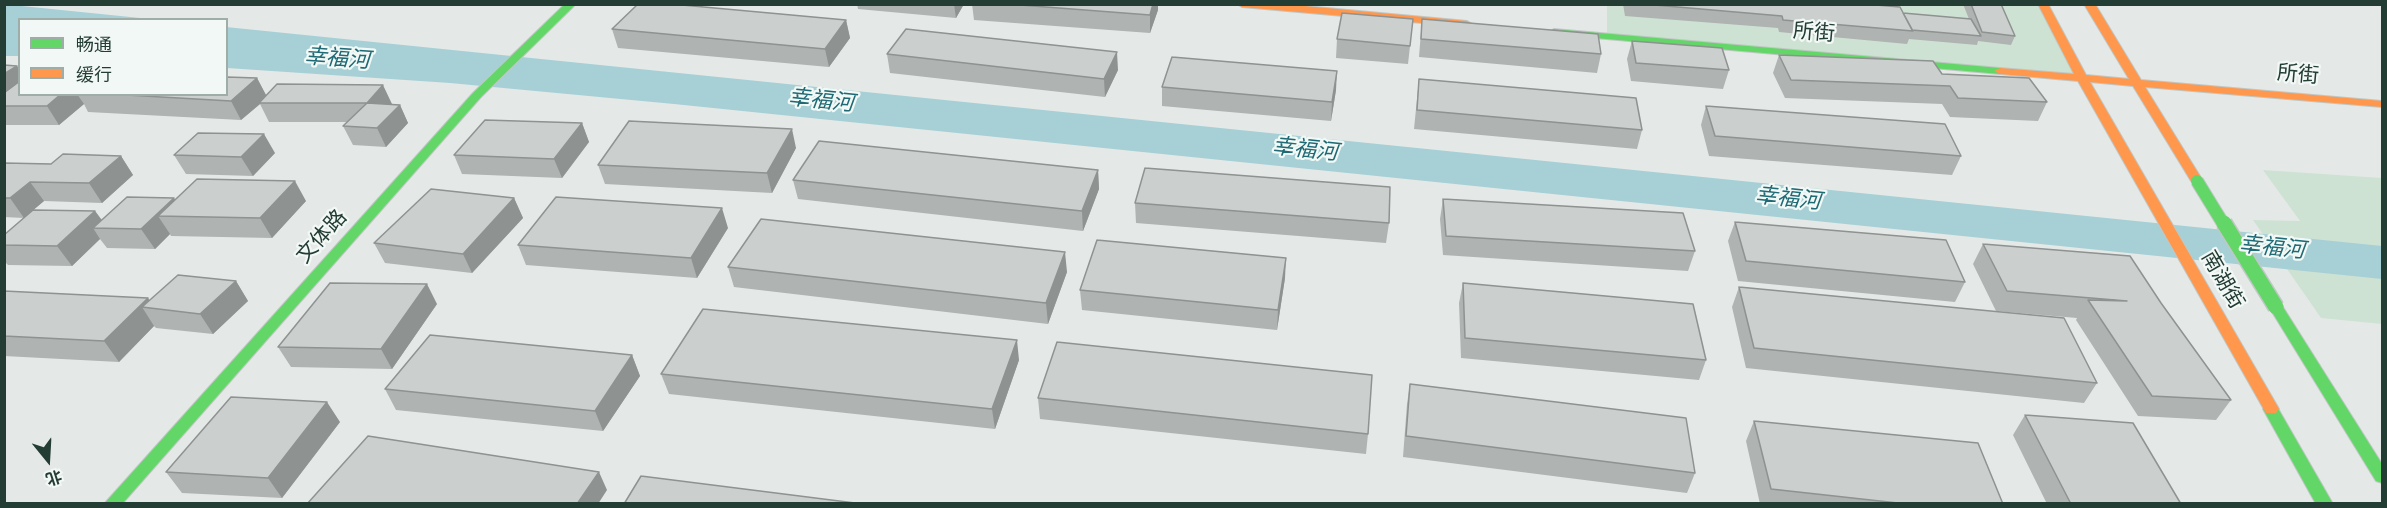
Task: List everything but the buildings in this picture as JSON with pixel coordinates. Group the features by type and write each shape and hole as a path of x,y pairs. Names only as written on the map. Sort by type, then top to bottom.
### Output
{"main road":[{"name":"文体路","path":"112,504 483,90 571,4"},
{"path":"1242,4 1479,25"},
{"name":"南湖街","path":"2043,4 2082,78 2325,504"},
{"name":"南湖街","path":"2089,4 2135,82 2382,477"},
{"name":"所街","path":"1538,30 2382,104"}],"green space":[{"path":"1607,5 2043,5 2082,78 1607,39"},
{"path":"2263,170 2382,178 2382,324 2321,318 2253,220 2300,221"}],"water":[{"path":"5,6 140,18 18,18 18,56 5,56"},
{"name":"幸福河","path":"228,27 2382,246 2382,279 674,104 450,83 228,68"}],"traffic: fast":[{"path":"112,504 477,95 571,4"},
{"path":"1554,32 2000,71"},
{"path":"2197,181 2276,307"},
{"path":"2276,307 2382,477"},
{"path":"2271,409 2325,504"}],"traffic: slow":[{"path":"1242,4 1467,24"},
{"path":"2043,4 2082,78 2271,409"},
{"path":"2089,4 2197,181"},
{"path":"2000,71 2382,104"}]}
